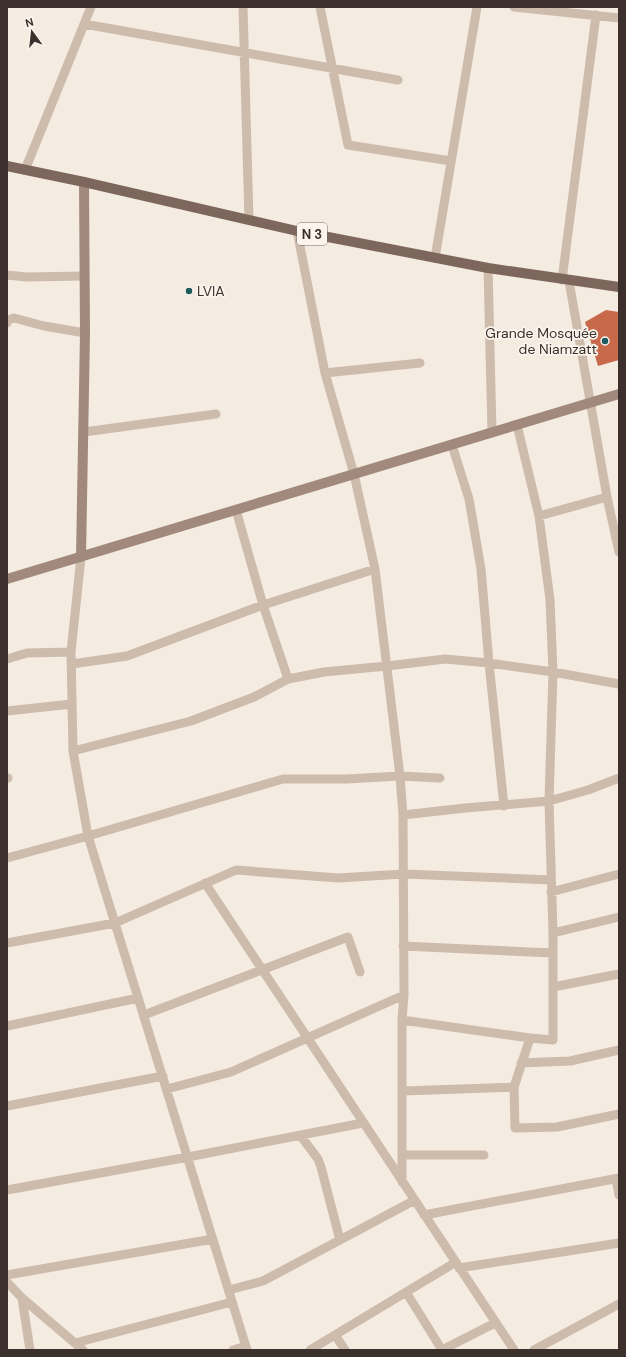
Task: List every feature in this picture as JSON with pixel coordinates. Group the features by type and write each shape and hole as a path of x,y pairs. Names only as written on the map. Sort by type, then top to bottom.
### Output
{"main road":[{"name":"N 3","path":"7,166 84,182 297,231 488,268 619,287"}],"street":[{"path":"25,170 91,7"},
{"path":"243,7 249,220"},
{"path":"320,7 348,145 451,161"},
{"path":"435,258 476,7"},
{"path":"514,7 619,18"},
{"path":"596,15 565,280 619,552"},
{"path":"84,24 398,80"},
{"path":"84,182 86,333 81,557 71,652 73,751 88,836 247,1348 234,1350"},
{"path":"297,231 325,373 354,474 375,569 400,776 403,815 404,874 402,1182"},
{"path":"488,268 492,432"},
{"path":"7,275 26,277 85,276"},
{"path":"7,323 8,320 14,318 44,326 86,333"},
{"path":"325,373 420,363"},
{"path":"7,579 619,394"},
{"path":"84,432 216,414"},
{"path":"402,1020 553,1040 553,932 549,802 553,672 550,600 540,516 517,425"},
{"path":"452,444 469,499 481,569 504,806"},
{"path":"540,516 607,497"},
{"path":"236,510 263,605 288,679"},
{"path":"72,664 126,656 263,605 375,569"},
{"path":"7,659 27,653 71,652"},
{"path":"73,751 191,722 254,697 288,679 324,672 445,659 489,663 553,672 619,684"},
{"path":"7,711 72,704"},
{"path":"7,858 283,779 346,779 400,776 440,778"},
{"path":"403,815 465,808 549,802 588,790 619,778"},
{"path":"7,943 115,923 236,870 338,878 404,874 551,880"},
{"path":"551,892 619,874"},
{"path":"205,883 514,1350"},
{"path":"553,932 619,917"},
{"path":"144,1014 348,937 360,972"},
{"path":"403,946 553,953"},
{"path":"553,987 619,974"},
{"path":"167,1089 231,1072 404,995"},
{"path":"7,1026 138,998"},
{"path":"530,1038 514,1087 515,1128 557,1127 619,1114"},
{"path":"521,1063 570,1061 619,1050"},
{"path":"7,1106 163,1076"},
{"path":"403,1091 514,1087"},
{"path":"7,1190 364,1123"},
{"path":"300,1135 318,1159 340,1240"},
{"path":"403,1155 484,1155"},
{"path":"424,1215 618,1178 619,1195"},
{"path":"229,1290 263,1281 415,1200"},
{"path":"7,1275 213,1239"},
{"path":"310,1350 406,1292 457,1265 619,1243"},
{"path":"7,1282 22,1298 83,1350"},
{"path":"406,1292 442,1350 496,1323"},
{"path":"22,1298 30,1350"},
{"path":"75,1343 232,1302"},
{"path":"534,1350 619,1304"},
{"path":"335,1335 345,1350"}],"building":[{"name":"Grande Mosquée de Niamzatt","path":"606,310 619,312 619,360 598,366 585,322"}],"place":[{"name":"LVIA","path":"189,291"},
{"name":"Grande Mosquée de Niamzatt","path":"605,341"}]}
